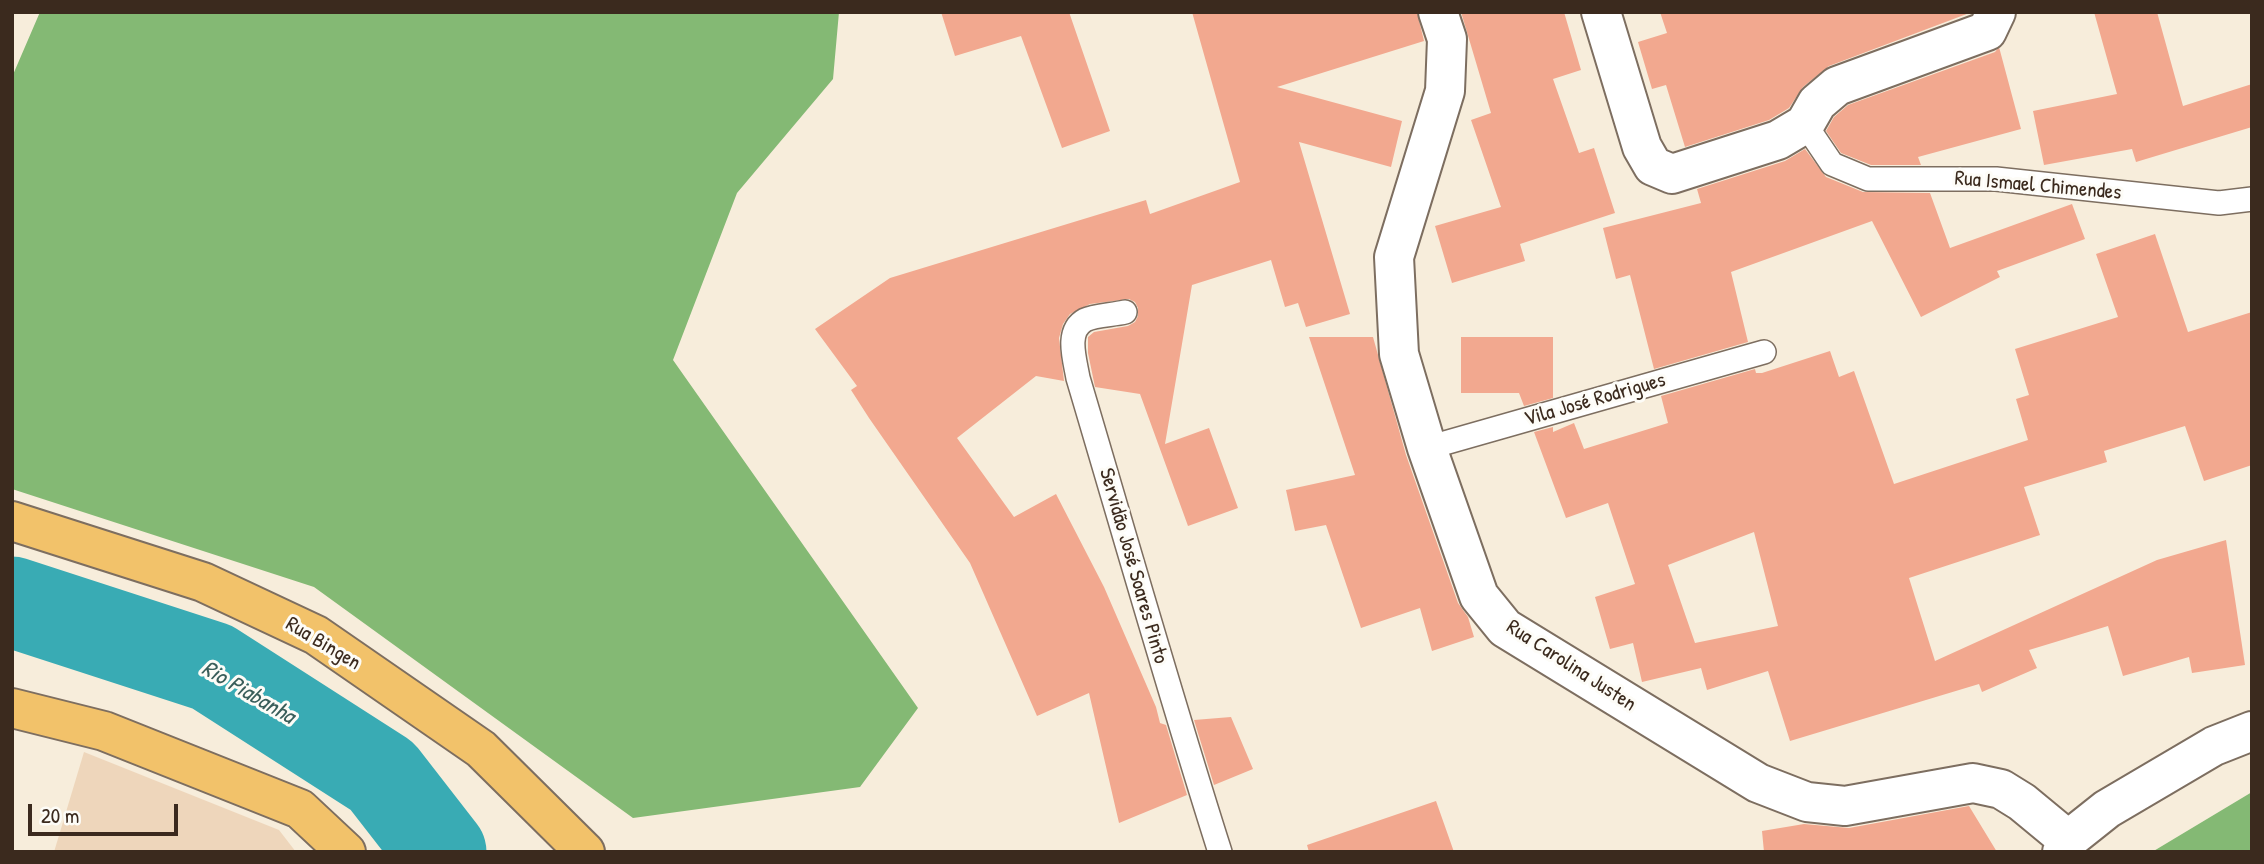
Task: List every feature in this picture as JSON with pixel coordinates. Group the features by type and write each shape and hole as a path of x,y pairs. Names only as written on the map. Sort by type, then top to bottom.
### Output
{"main road":[{"name":"Rua Bingen","path":"12,521 203,582 316,635 481,749 584,852"},
{"path":"12,708 104,731 300,809 346,852"}],"street":[{"name":"Rua Carolina Justen","path":"1438,12 1447,39 1445,91 1394,257 1399,354 1427,448 1479,596 1506,628 1758,783 1807,802 1845,806 1973,783 2001,789 2022,802 2065,846"},
{"path":"1601,12 1642,147 1653,166 1672,174 1778,140 1805,124 1817,103 1837,86 1987,31 1996,12"},
{"path":"2065,846 2108,809 2154,780 2214,746 2252,731"}],"lane":[{"name":"Rua Ismael Chimendes","path":"1805,124 1832,164 1868,179 1996,179 2219,203 2252,199"},
{"name":"Servidão José Soares Pinto","path":"1125,312 1085,320 1075,330 1072,347 1078,378 1175,711 1220,852"},
{"name":"Vila José Rodrigues","path":"1427,448 1764,352"}],"shaded area":[{"path":"84,752 279,830 296,852 54,852"}],"green space":[{"path":"40,12 839,12 833,79 737,193 673,360 918,708 860,787 633,818 314,587 12,489 12,77"},
{"path":"2252,792 2252,852 2152,852"}],"building":[{"path":"941,12 1069,12 1110,131 1062,148 1021,36 955,56"},
{"path":"1192,12 1417,12 1424,41 1277,87 1402,121 1391,167 1299,142 1350,314 1306,327 1298,303 1285,307 1271,260 1192,285 1165,444 1209,428 1238,508 1188,526 1140,394 1095,387 1088,353 1088,337 1094,332 1128,326 1135,322 1138,308 1135,302 1129,299 1090,304 1070,314 1063,324 1059,338 1064,381 1036,376 957,438 1014,517 1056,494 1104,587 1156,707 1160,723 1166,725 1187,795 1119,823 1089,693 1037,716 970,563 869,418 851,390 857,386 815,329 890,278 1146,200 1150,214 1240,182"},
{"path":"1461,12 1564,12 1581,70 1553,79 1579,153 1594,148 1615,213 1520,244 1525,261 1452,283 1435,226 1501,207 1471,120 1491,113"},
{"path":"1660,12 1972,12 1829,66 1803,87 1789,108 1769,120 1685,147 1666,85 1652,89 1638,42 1667,33"},
{"path":"2094,12 2157,12 2183,106 2252,84 2252,127 2136,162 2132,149 2044,165 2033,111 2117,94"},
{"path":"1999,47 2021,129 1918,157 1921,165 1871,165 1841,153 1826,131 1834,117 1848,105 1995,52"},
{"path":"1805,149 1826,177 1863,192 1930,193 1950,248 2072,204 2085,239 1997,271 2000,277 1921,317 1872,221 1731,272 1748,342 1654,369 1630,275 1616,279 1603,228 1701,203 1697,189 1785,161"},
{"path":"2155,234 2188,332 2252,312 2252,465 2204,481 2185,426 2104,451 2107,462 2024,487 2040,535 1909,578 1935,661 2157,560 2226,540 2245,665 2192,673 2189,657 2123,676 2108,626 2029,650 2037,668 1982,692 1979,684 1790,741 1768,671 1707,690 1701,668 1642,682 1633,643 1610,649 1595,597 1635,584 1608,503 1566,518 1534,432 1553,427 1553,432 1574,423 1584,449 1668,423 1661,396 1755,369 1756,373 1762,373 1830,351 1839,377 1854,371 1894,484 2028,440 2016,399 2029,395 2015,349 2118,317 2096,254","holes":["1754,532 1778,626 1695,643 1668,565"]},
{"path":"1309,337 1373,337 1406,455 1458,603 1468,617 1474,637 1432,651 1420,608 1361,628 1326,525 1295,531 1286,490 1355,475"},
{"path":"1461,337 1553,337 1553,398 1524,406 1519,393 1461,393"},
{"path":"1231,717 1253,769 1214,785 1194,720"},
{"path":"1436,801 1454,852 1309,852 1307,845"},
{"path":"1969,806 1997,852 1764,852 1762,831 1804,824 1849,828"}],"waterway":[{"name":"Rio Piabanha","path":"12,602 212,667 382,776 441,852"}]}
